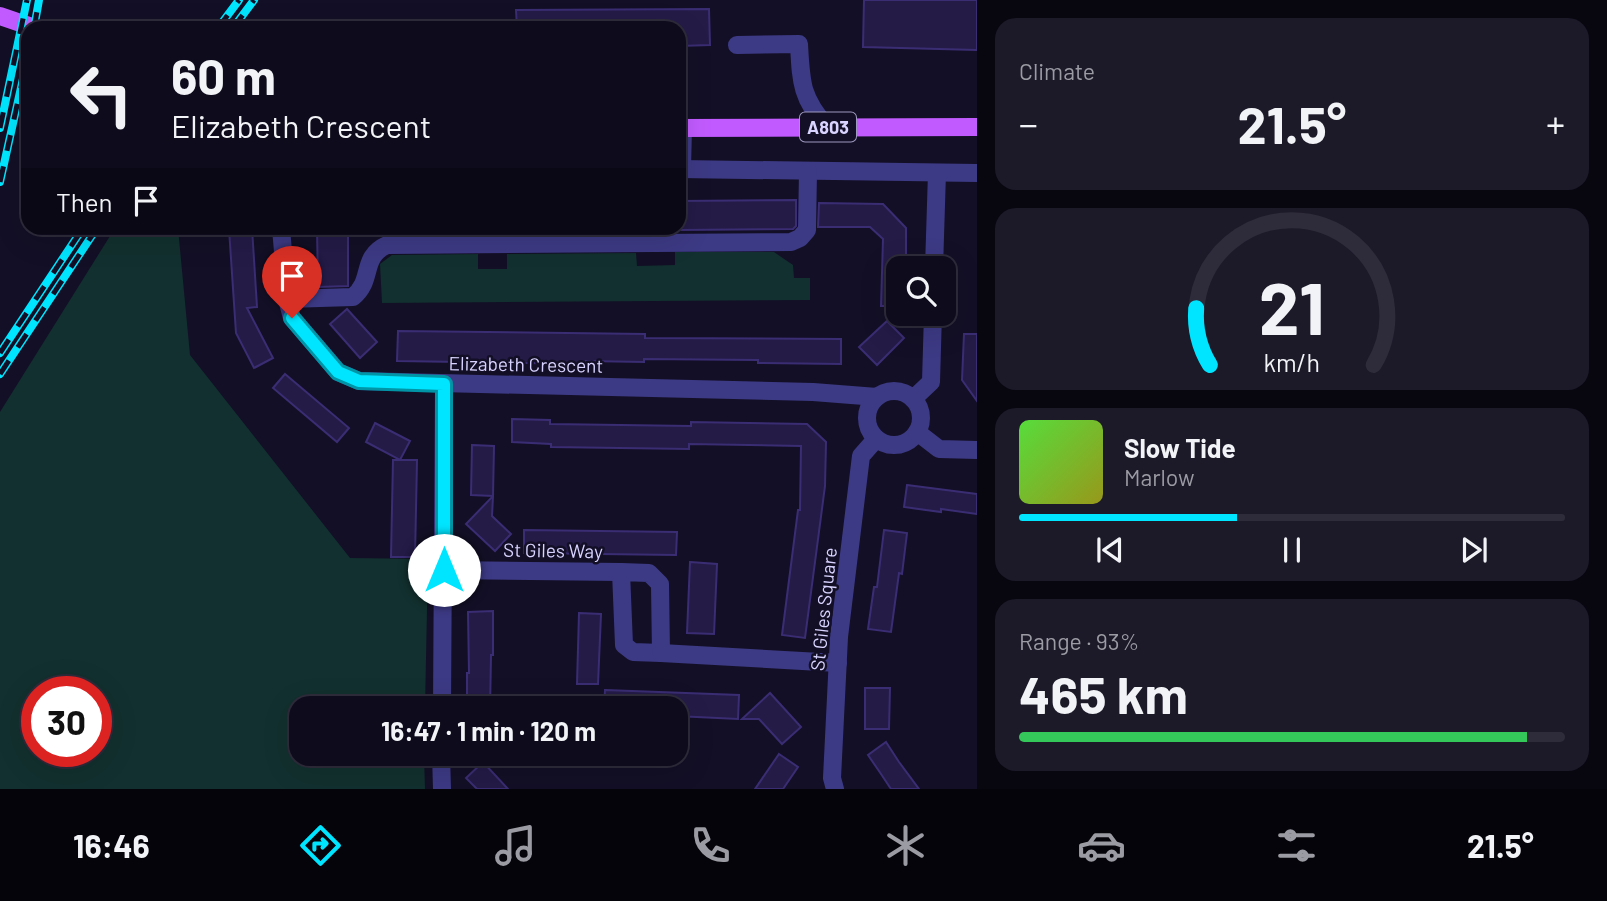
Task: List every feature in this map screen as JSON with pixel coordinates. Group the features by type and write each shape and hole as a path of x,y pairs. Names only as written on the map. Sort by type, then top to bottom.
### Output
{"main road":[{"path":"0,16 21,23"},
{"name":"A803","path":"686,128 977,127"}],"street":[{"path":"737,46 799,44 801,82 808,102 827,128"},
{"path":"686,169 977,173"},
{"path":"287,299 353,297 363,286 371,257 376,250 387,245 791,242 800,238 807,230 808,171"},
{"path":"934,256 937,173"},
{"name":"Elizabeth Crescent","path":"282,235 287,299 292,318 338,372 359,381 813,392 877,397"},
{"path":"913,399 931,382 933,326"},
{"path":"442,696 444,384"},
{"path":"898,391 913,399 921,416 917,432 911,439 894,446 876,439 870,432 867,414 877,397 886,392 898,391"},
{"path":"917,432 939,449 977,450"},
{"name":"St Giles Square","path":"835,789 832,778 838,663 861,456 876,439"},
{"name":"St Giles Way","path":"444,570 589,570 649,573 660,584 661,653"},
{"name":"St Giles Way","path":"621,572 624,645 633,652 838,663"},
{"path":"441,766 442,789"}],"green space":[{"path":"111,235 179,235 190,355 350,558 428,559 425,696 289,696 289,766 424,766 425,789 0,789 0,412"},
{"path":"675,252 774,252 793,265 794,278 810,278 810,300 382,303 380,264 392,255 478,254 478,269 507,269 507,254 636,253 637,266 675,265"}],"building":[{"path":"864,0 977,0 977,50 863,47"},
{"path":"709,9 710,45 686,46 686,21 517,21 516,10"},
{"path":"796,200 796,226 793,229 686,230 686,201"},
{"path":"819,203 883,204 906,228 906,256 886,256 886,306 881,306 883,239 870,227 818,227"},
{"path":"229,235 252,235 257,307 247,308 273,358 254,368 236,333"},
{"path":"317,235 348,235 348,286 318,287"},
{"path":"347,309 377,342 360,358 330,324"},
{"path":"886,322 886,326 892,326 904,338 877,365 859,347"},
{"path":"398,331 645,334 645,338 841,339 841,364 644,359 644,362 586,361 586,364 397,361"},
{"path":"964,334 977,334 977,401 962,380"},
{"path":"285,374 349,428 337,442 273,388"},
{"path":"512,419 550,420 550,424 807,424 826,442 825,486 805,638 782,635 800,510 801,446 689,444 689,449 551,447 551,444 512,442"},
{"path":"375,423 410,441 400,460 366,442"},
{"path":"472,445 494,446 493,496 471,495"},
{"path":"393,460 417,460 415,557 391,557"},
{"path":"907,485 977,494 977,514 904,507"},
{"path":"493,496 492,516 511,534 495,551 466,524"},
{"path":"524,530 677,532 676,555 524,553"},
{"path":"884,530 907,533 891,632 868,629 874,587 877,587"},
{"path":"690,562 717,564 714,634 687,633"},
{"path":"493,611 490,696 467,696 468,612"},
{"path":"579,613 601,614 598,684 577,684"},
{"path":"865,688 890,688 889,729 865,729"},
{"path":"605,690 739,695 738,719 688,717 688,696 605,696"},
{"path":"770,693 801,727 782,744 759,719 742,719"},
{"path":"886,742 919,789 891,789 868,755"},
{"path":"779,754 798,767 783,789 755,789"},
{"path":"479,766 487,766 508,789 477,789 466,778"}],"railway":[{"path":"23,21 27,0"},
{"path":"35,21 39,0"},
{"path":"223,21 239,0"},
{"path":"238,21 254,0"},
{"path":"0,128 21,28"},
{"path":"0,182 21,88"},
{"path":"0,353 78,235"},
{"path":"0,374 92,235"}],"route":[{"path":"292,318 338,372 359,381 444,384 444,570"}]}
